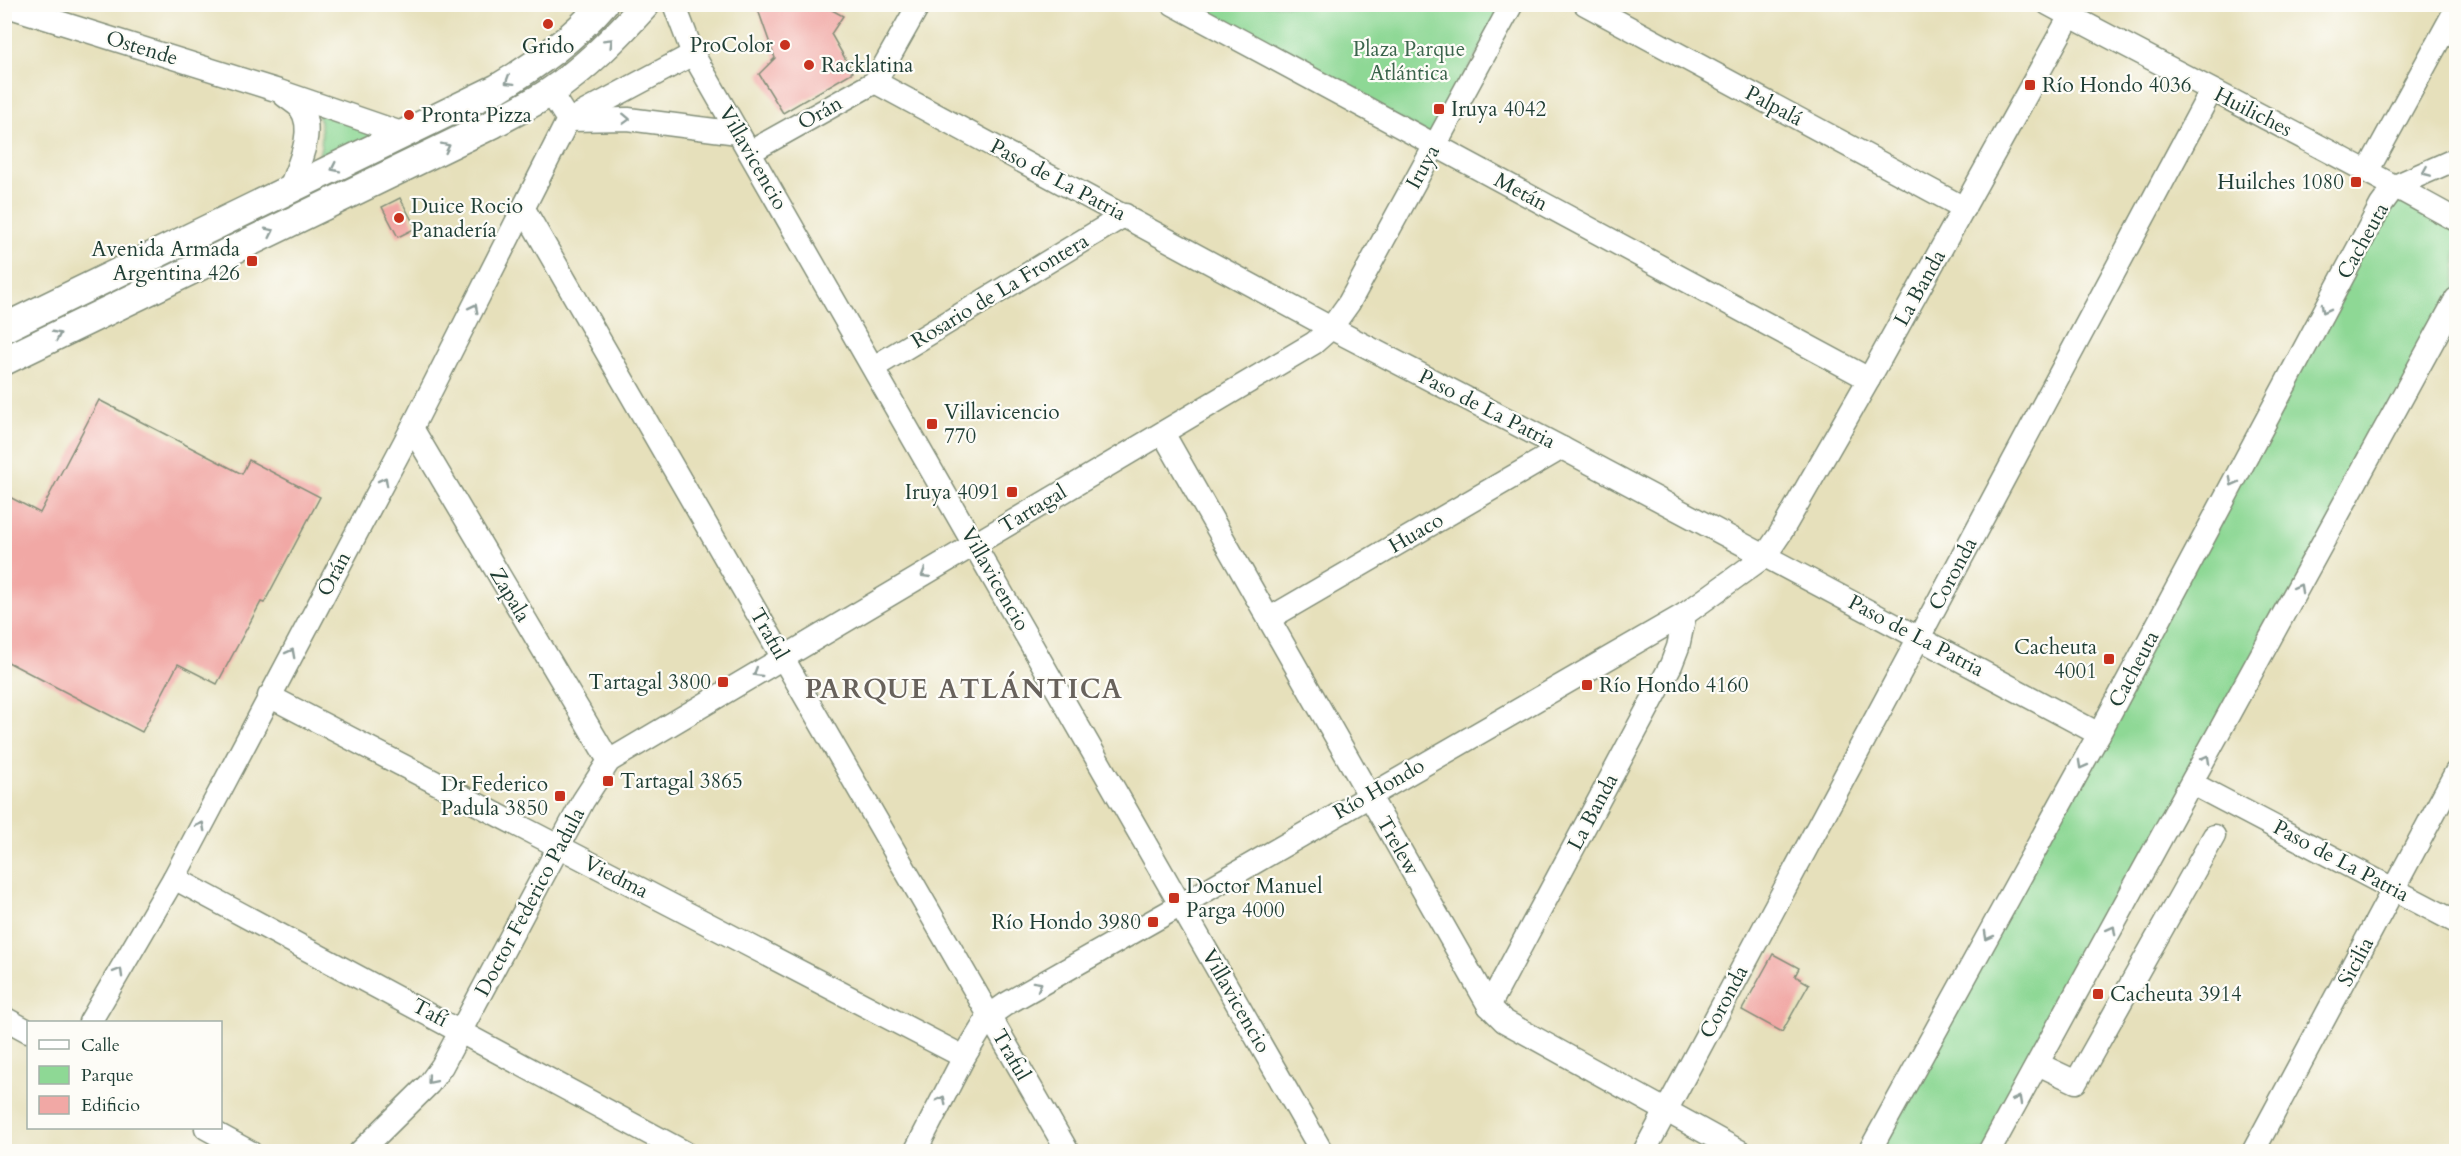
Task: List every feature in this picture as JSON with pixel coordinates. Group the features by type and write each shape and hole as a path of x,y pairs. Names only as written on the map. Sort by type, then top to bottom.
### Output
{"main road":[{"path":"4,328 498,88 529,69 582,28 603,4"},
{"path":"4,361 494,124 550,92 593,58 645,4"}],"street":[{"name":"Villavicencio","path":"674,4 693,54 1322,1152"},
{"path":"875,82 920,4"},
{"name":"Metán","path":"1173,4 1869,379"},
{"name":"Iruya","path":"1331,328 1349,303 1512,4"},
{"name":"Palpalá","path":"1585,4 1964,208"},
{"name":"Huiliches","path":"2048,4 2211,91 2368,170 2457,220"},
{"name":"Ostende","path":"4,5 279,91 404,134"},
{"path":"2368,170 2457,9"},
{"name":"La Banda","path":"1765,556 1869,379 2070,16"},
{"path":"568,120 693,54"},
{"name":"Orán","path":"744,142 875,82"},
{"name":"Paso de La Patria","path":"875,82 1331,328 1562,448 2099,734"},
{"name":"Ostende","path":"279,91 300,108 306,120 303,148 288,190"},
{"name":"Coronda","path":"1644,1152 2211,91"},
{"path":"550,92 568,120"},
{"path":"568,120 628,119 744,142"},
{"name":"Orán","path":"91,1021 174,878 268,696 412,428 568,120"},
{"path":"2395,186 2457,159"},
{"name":"Cacheuta","path":"1869,1152 2099,734 2380,205 2395,186"},
{"name":"Traful","path":"524,209 1068,1152"},
{"name":"Rosario de La Frontera","path":"874,367 1125,215"},
{"path":"1990,1151 2193,784 2457,298"},
{"name":"Tartagal","path":"609,761 1314,343 1331,328"},
{"name":"Zapala","path":"412,428 609,761"},
{"name":"Trelew","path":"1162,433 1270,618 1489,1006 1504,1021 1741,1152"},
{"name":"Huaco","path":"1270,618 1562,448"},
{"name":"Río Hondo","path":"989,1016 1006,1004 1685,614 1765,556"},
{"name":"La Banda","path":"1489,1006 1671,665 1678,647 1685,614"},
{"name":"Viedma","path":"268,696 964,1057"},
{"name":"Doctor Federico Padula","path":"360,1152 429,1084 442,1066 583,801 609,761"},
{"name":"Sicilia","path":"2253,1152 2457,772"},
{"name":"Paso de La Patria","path":"2193,784 2457,921"},
{"path":"2038,1064 2076,1082 2214,836"},
{"name":"Tafí","path":"174,878 462,1030 684,1152"},
{"path":"915,1152 964,1057 989,1016"},
{"path":"4,1018 27,1030"},
{"path":"208,1129 250,1152"}],"green space":[{"name":"Plaza Parque Atlántica","path":"1183,5 1505,5 1430,135"},
{"path":"317,113 389,135 313,174 322,136"},
{"path":"2395,186 2456,220 2456,299 1989,1151 1869,1152"}],"building":[{"path":"756,4 821,4 843,16 831,34 853,72 783,113 759,74 775,58"},
{"name":"Duice Rocio Panadería","path":"400,198 416,228 398,237 382,207"},
{"path":"99,400 242,474 249,460 320,497 264,603 261,602 217,684 178,664 142,732 4,660 4,494 40,513"},
{"path":"1773,954 1799,968 1795,976 1809,984 1782,1032 1742,1010"}],"place":[{"name":"Grido","path":"548,24"},
{"name":"ProColor","path":"785,45"},
{"name":"Racklatina","path":"809,65"},
{"name":"Río Hondo 4036","path":"2030,85"},
{"name":"Iruya 4042","path":"1439,109"},
{"name":"Pronta Pizza","path":"409,115"},
{"name":"Huilches 1080","path":"2356,182"},
{"name":"Duice Rocio Panadería","path":"399,218"},
{"name":"Avenida Armada Argentina 426","path":"252,261"},
{"name":"Villavicencio 770","path":"932,424"},
{"name":"Iruya 4091","path":"1012,492"},
{"name":"Cacheuta 4001","path":"2109,659"},
{"name":"Tartagal 3800","path":"723,682"},
{"name":"Río Hondo 4160","path":"1587,685"},
{"name":"Tartagal 3865","path":"608,781"},
{"name":"Dr Federico Padula 3850","path":"560,796"},
{"name":"Doctor Manuel Parga 4000","path":"1174,898"},
{"name":"Río Hondo 3980","path":"1153,922"},
{"name":"Cacheuta 3914","path":"2098,994"}],"district":[{"name":"PARQUE ATLÁNTICA","path":"964,689"}]}
